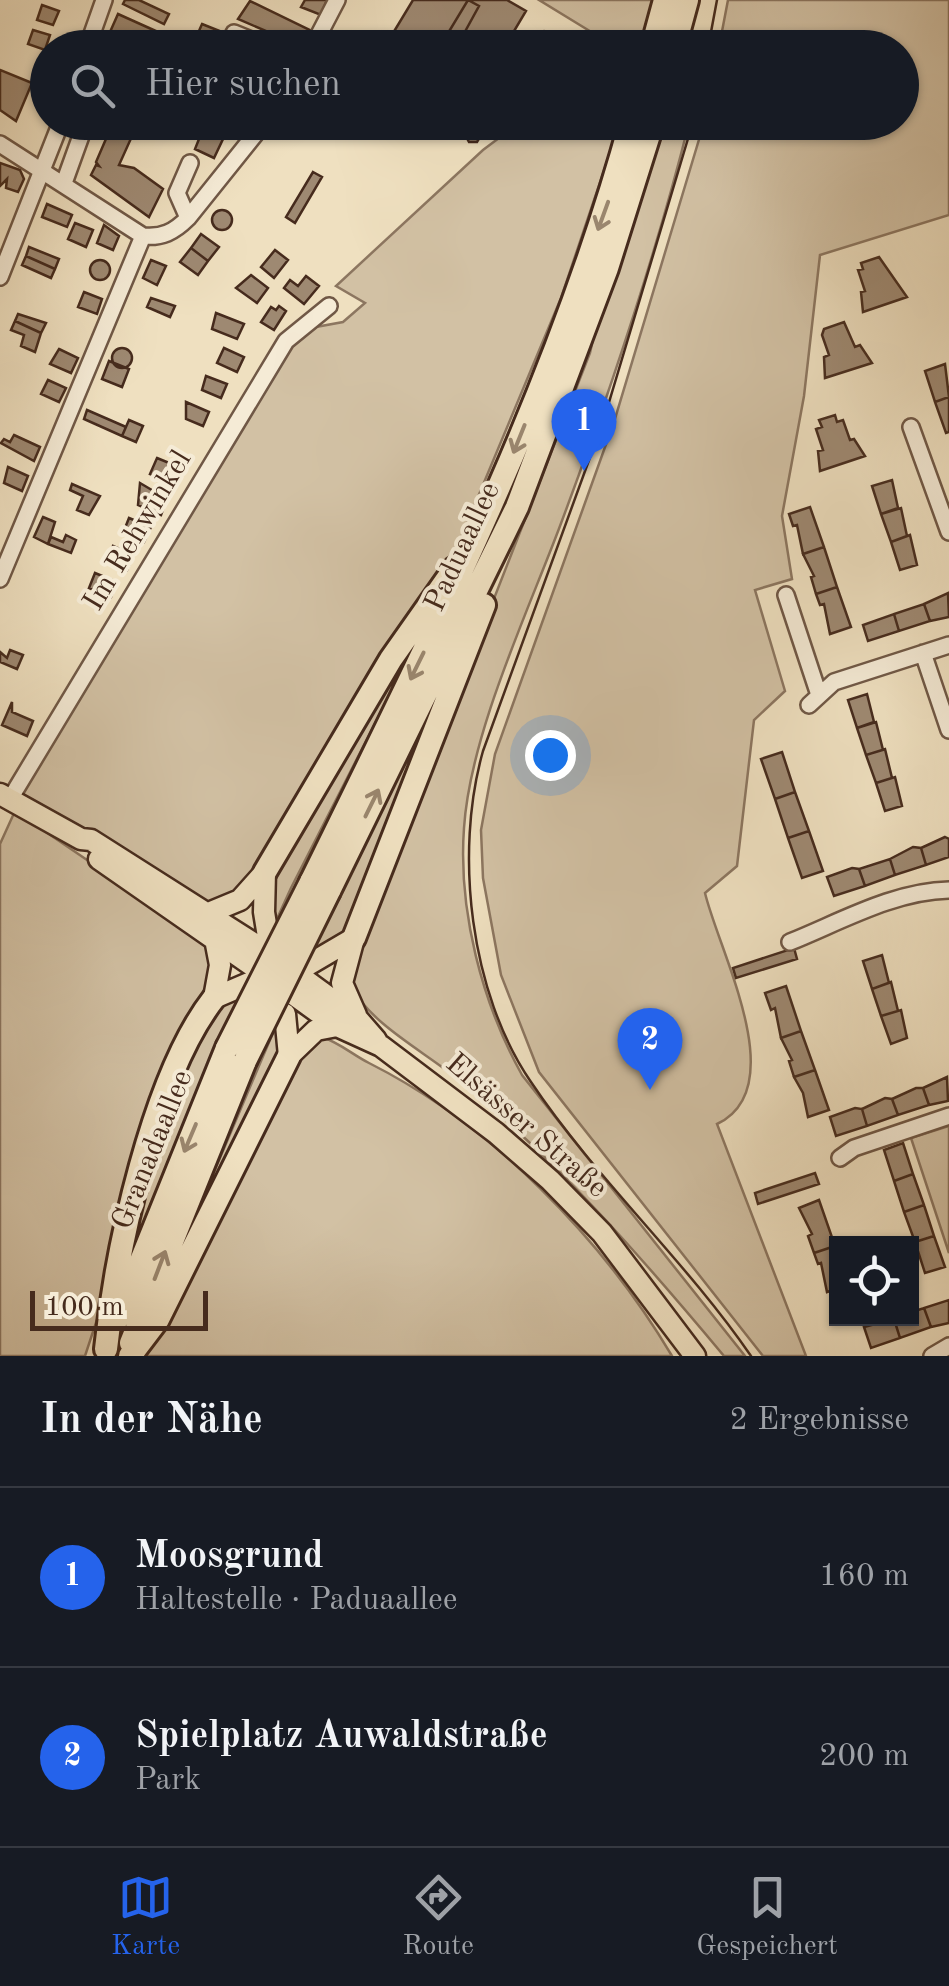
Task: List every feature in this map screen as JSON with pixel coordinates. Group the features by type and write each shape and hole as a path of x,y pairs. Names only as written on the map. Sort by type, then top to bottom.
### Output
{"highway":[{"path":"657,30 665,0"},
{"path":"678,30 686,0"},
{"name":"Paduaallee","path":"320,886 474,546 556,348 626,140"},
{"name":"Paduaallee","path":"275,971 517,507 606,268 647,140"},
{"path":"354,938 497,572 517,507"},
{"path":"266,872 438,587 474,546"},
{"name":"Granadaallee","path":"116,1354 236,1054 275,971"},
{"path":"116,1354 113,1284 167,1084 181,1047 214,998"},
{"path":"116,1354 158,1319 289,1056"}],"main road":[{"name":"Elsässer Straße","path":"5,796 81,840 101,861 215,939 275,971"},
{"name":"Elsässer Straße","path":"81,840 91,840 210,912 275,971 381,1046 550,1180 602,1233 695,1356"},
{"path":"210,912 240,900 266,872"},
{"path":"266,872 264,912 289,1056"},
{"path":"214,998 354,938"},
{"path":"289,1056 316,1030 347,1022 342,984 354,938"},
{"path":"214,998 220,966 215,939"}],"street":[{"path":"96,30 104,0"},
{"path":"321,30 337,0"},
{"path":"0,277 55,140"},
{"path":"64,183 80,140"},
{"path":"0,144 143,236 167,234 188,218 251,140"},
{"path":"188,218 178,193 190,163"},
{"path":"0,579 143,236"},
{"name":"Im Rehwinkel","path":"5,796 286,342 330,306"},
{"path":"911,427 949,532"},
{"path":"786,595 814,698 949,645"},
{"path":"923,652 949,730"},
{"path":"790,942 848,916 927,892 949,890"},
{"path":"840,1158 870,1141 949,1116"},
{"path":"932,1356 949,1346"}],"shaded area":[{"path":"539,0 654,0 646,30 588,30"},
{"path":"728,0 949,0 949,215 820,255 804,396 782,516 792,579 755,590 785,691 754,720 737,866 705,893 745,1017 750,1051 749,1081 739,1106 717,1124 806,1356 763,1356 539,1072 501,975 483,878 481,830 495,754 614,422 699,140 919,140 919,30 722,30"},
{"path":"496,140 614,140 561,298 460,540 237,898 210,904 124,849 20,795 287,351 316,327 343,322 365,303 336,286"},
{"path":"656,140 684,140 613,377 477,754 464,828 469,924 484,987 522,1075 745,1356 724,1356 632,1249 534,1147 464,1084 387,1027 349,985 375,903 590,353 601,303"},
{"path":"436,604 291,888 271,932 271,879"},
{"path":"461,640 348,931 307,959"},
{"path":"15,811 193,932 207,945 213,968 85,1356 0,1356 0,844"},
{"path":"243,993 123,1277 180,1062 220,1003"},
{"path":"278,1021 280,1051 164,1290"},
{"path":"322,1037 458,1118 540,1188 612,1269 672,1356 144,1356 294,1060"},
{"path":"949,1126 949,1253 911,1138"}],"building":[{"path":"125,0 139,0 169,14 164,24 123,4"},
{"path":"305,0 327,0 321,15 301,7"},
{"path":"413,0 507,0 526,11 515,30 395,30"},
{"path":"468,0 479,6 466,30 450,30"},
{"path":"250,1 310,30 264,30 238,19"},
{"path":"42,5 59,11 53,25 37,20"},
{"path":"118,14 154,30 111,30"},
{"path":"0,70 30,82 16,121 0,110"},
{"path":"106,140 130,140 119,165 134,168 163,189 149,217 91,175 99,166 96,162"},
{"path":"199,140 223,140 214,158 195,149"},
{"path":"0,163 20,170 24,179 18,192 6,188 7,179 0,186"},
{"path":"313,172 322,177 295,223 286,217"},
{"path":"47,204 72,215 67,227 42,217"},
{"path":"222,210 232,220 222,230 212,220"},
{"path":"75,223 93,230 86,247 68,239"},
{"path":"104,225 119,236 113,250 97,243"},
{"path":"201,234 219,247 208,261 191,248"},
{"path":"29,247 59,259 55,269 26,256"},
{"path":"191,248 208,261 198,275 180,262"},
{"path":"275,250 288,260 274,278 261,267"},
{"path":"26,256 55,269 51,278 22,265"},
{"path":"879,257 907,297 863,312 861,292 865,291 858,270 863,269 861,263"},
{"path":"100,260 110,270 100,280 90,270"},
{"path":"151,260 166,266 157,285 143,278"},
{"path":"251,275 268,288 257,303 236,288"},
{"path":"306,276 319,286 304,304 284,288 290,280 298,286"},
{"path":"84,292 102,299 97,314 78,307"},
{"path":"151,298 175,306 170,317 147,307"},
{"path":"279,306 286,311 274,330 261,322 271,307 276,310"},
{"path":"216,313 244,324 237,339 212,329"},
{"path":"18,314 46,323 41,333 15,321"},
{"path":"15,321 41,333 35,352 21,346 24,335 11,330"},
{"path":"844,322 855,347 860,345 872,363 825,378 824,357 829,355 822,335 824,329"},
{"path":"122,348 132,358 122,368 112,358"},
{"path":"224,348 244,357 237,372 217,363"},
{"path":"59,349 78,358 71,373 50,364"},
{"path":"109,361 129,369 122,387 102,379"},
{"path":"945,364 949,397 935,402 925,371"},
{"path":"206,376 227,384 221,398 202,390"},
{"path":"48,380 66,388 59,402 41,394"},
{"path":"949,397 949,432 946,433 935,402"},
{"path":"186,402 209,412 203,426 186,419"},
{"path":"87,410 126,427 122,436 84,419"},
{"path":"835,415 837,422 843,420 850,440 854,439 865,456 820,471 818,451 823,450 816,429 822,427 819,420"},
{"path":"129,420 143,426 136,442 122,436"},
{"path":"14,435 40,447 34,461 1,443 4,439 10,442"},
{"path":"157,458 179,467 173,483 150,474"},
{"path":"8,467 28,476 22,491 4,483"},
{"path":"892,480 898,508 881,514 872,486"},
{"path":"140,483 167,499 161,515 138,505"},
{"path":"72,484 100,496 89,515 77,510 83,496 70,490"},
{"path":"810,507 824,547 803,554 797,525 793,526 789,514"},
{"path":"901,508 907,536 891,542 881,514"},
{"path":"43,517 55,522 48,544 34,537"},
{"path":"129,518 151,527 144,542 123,533"},
{"path":"66,535 76,540 71,553 48,544 51,537 63,542"},
{"path":"910,535 917,565 900,570 891,542"},
{"path":"113,546 133,555 127,570 109,562"},
{"path":"824,547 837,587 816,594 811,577 814,576 803,554"},
{"path":"95,573 117,582 111,597 89,588"},
{"path":"837,587 851,627 830,634 824,604 820,605 816,594"},
{"path":"948,593 949,617 930,621 924,604"},
{"path":"924,604 930,621 899,631 894,614"},
{"path":"894,614 899,631 868,641 863,625"},
{"path":"10,650 23,655 17,669 0,662 0,652 7,658"},
{"path":"867,694 874,722 857,728 848,700"},
{"path":"12,702 12,712 33,721 27,736 2,725"},
{"path":"876,722 883,750 866,755 857,728"},
{"path":"885,749 892,778 876,783 866,755"},
{"path":"782,752 795,792 775,799 761,759"},
{"path":"895,777 902,806 885,811 876,783"},
{"path":"795,792 809,831 788,838 775,799"},
{"path":"809,831 823,871 802,878 788,838"},
{"path":"945,837 949,839 949,857 926,865 921,848"},
{"path":"913,847 921,848 926,865 895,875 890,859"},
{"path":"890,859 895,875 865,886 859,869"},
{"path":"859,869 865,886 834,896 827,877"},
{"path":"794,948 797,959 736,978 733,968"},
{"path":"882,955 889,983 872,989 863,961"},
{"path":"891,982 898,1011 881,1016 872,989"},
{"path":"786,986 801,1031 781,1038 775,1008 771,1010 765,993"},
{"path":"901,1010 907,1038 891,1044 881,1016"},
{"path":"801,1031 815,1070 794,1077 789,1061 792,1060 781,1038"},
{"path":"815,1070 829,1110 808,1117 803,1093 794,1077"},
{"path":"947,1077 948,1101 929,1105 923,1088"},
{"path":"923,1088 929,1105 898,1115 892,1099"},
{"path":"885,1098 892,1099 898,1115 867,1126 862,1109"},
{"path":"862,1109 867,1126 836,1136 830,1117"},
{"path":"903,1143 913,1174 894,1181 884,1150"},
{"path":"815,1173 819,1184 758,1204 755,1193"},
{"path":"913,1174 924,1205 904,1212 894,1181"},
{"path":"819,1200 832,1236 829,1248 814,1253 808,1236 812,1234 799,1208"},
{"path":"924,1205 934,1236 919,1241 919,1236 913,1236 904,1212"},
{"path":"934,1236 945,1267 925,1273 919,1241"},
{"path":"829,1248 829,1291 821,1263 818,1264 814,1253"},
{"path":"949,1300 949,1323 931,1327 924,1308"},
{"path":"924,1308 931,1327 900,1338 896,1326 919,1326 919,1310"},
{"path":"896,1326 900,1338 871,1348 864,1327"}],"tram line":[{"path":"711,30 717,0"},
{"path":"688,140 604,419 483,751 474,791 469,877 481,965 510,1046 531,1082 556,1118 698,1286 751,1356"}],"place":[{"name":"Moosgrund","path":"584,471"},
{"name":"Spielplatz Auwaldstraße","path":"650,1090"}]}
